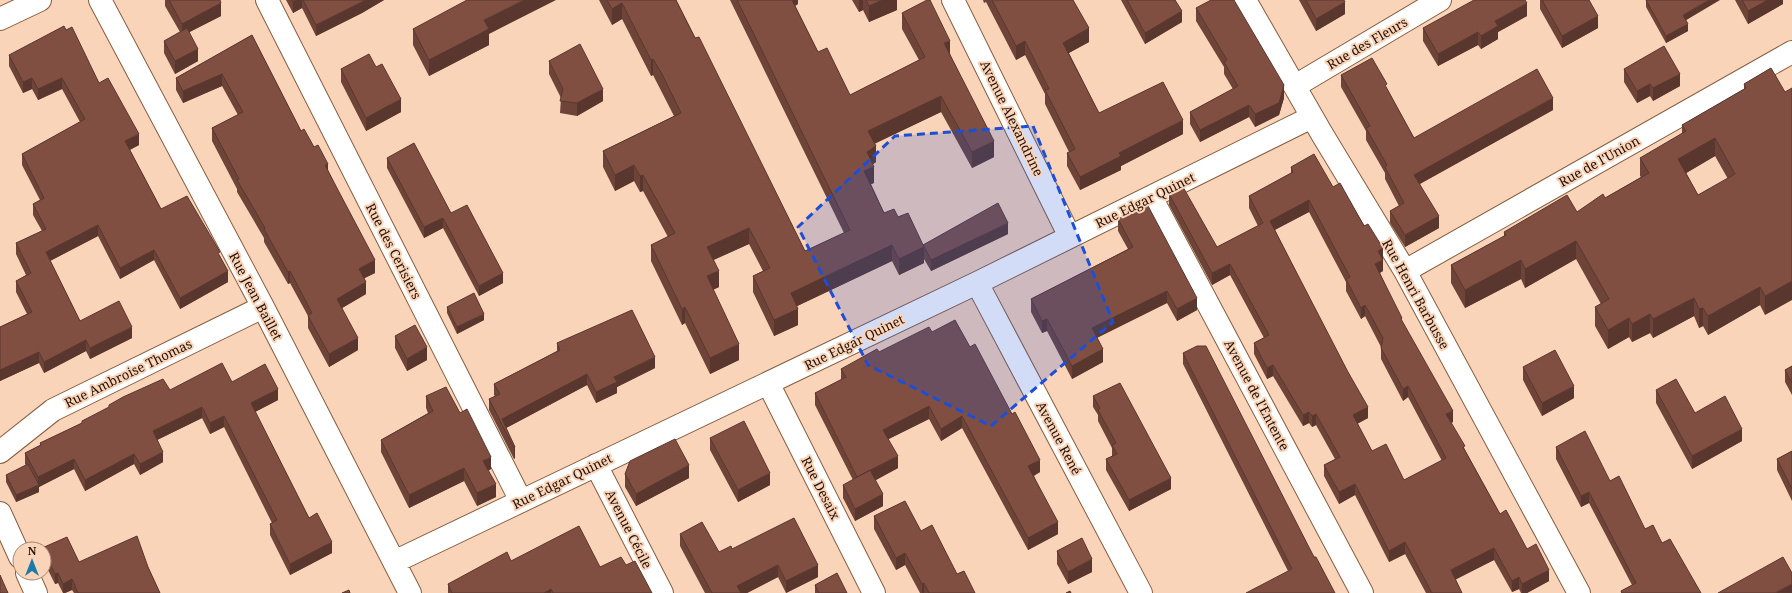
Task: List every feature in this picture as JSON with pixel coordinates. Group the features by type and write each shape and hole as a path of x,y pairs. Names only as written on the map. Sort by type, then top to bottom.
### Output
{"street":[{"path":"0,19 40,0"},
{"name":"Rue Jean Baillet","path":"100,0 263,307 410,593"},
{"name":"Rue des Cerisiers","path":"267,0 521,501"},
{"name":"Avenue Alexandrine","path":"953,0 1070,237"},
{"name":"Rue Henri Barbusse","path":"1245,0 1312,117 1405,270 1579,593"},
{"name":"Rue des Fleurs","path":"1295,86 1440,0"},
{"name":"Rue de l'Union","path":"1405,270 1792,52"},
{"name":"Rue Edgar Quinet","path":"394,562 976,283 1312,117"},
{"name":"Avenue de l'Entente","path":"1151,197 1362,593"},
{"name":"Avenue René","path":"976,283 1141,593"},
{"name":"Rue Ambroise Thomas","path":"0,452 53,410 263,307"},
{"name":"Rue Desaix","path":"768,383 874,593"},
{"name":"Avenue Cécile","path":"596,465 662,593"},
{"path":"0,513 13,541"},
{"path":"31,581 36,593"}],"highlighted area":[{"path":"1033,126 1113,322 991,426 868,365 798,227 895,136"}],"building":[{"path":"169,0 220,0 221,3 182,24"},
{"path":"303,0 366,0 316,25"},
{"path":"467,0 524,0 484,20 489,29 429,60 413,29"},
{"path":"607,0 676,0 695,38 699,37 805,251 850,230 737,0 792,0 818,52 827,48 850,95 925,57 902,13 927,0 930,0 950,41 944,43 994,141 972,152 941,96 868,131 876,146 867,152 874,167 864,171 884,213 894,209 898,217 908,213 924,247 899,259 892,245 791,293 798,309 774,320 753,276 770,268 749,228 707,247 719,271 707,276 739,344 710,358 685,307 682,309 651,245 675,233 643,175 640,176 634,165 615,175 603,151 681,113 662,74 653,59 651,60 622,3 612,9"},
{"path":"866,0 883,0 869,6"},
{"path":"992,0 1073,0 1089,28 1063,43 1099,113 1163,82 1183,120 1119,153 1121,156 1080,177 1067,153 1075,149 1045,90 1049,89 1025,41 1016,46"},
{"path":"1127,0 1175,0 1182,11 1145,33"},
{"path":"1211,0 1234,0 1284,85 1279,103 1255,114 1249,105 1200,130 1190,112 1238,86 1224,62 1227,60 1196,8"},
{"path":"1306,0 1344,0 1345,2 1316,19"},
{"path":"1474,0 1525,0 1527,3 1495,21 1498,26 1481,36 1478,32 1438,54 1423,28"},
{"path":"1542,0 1589,0 1598,16 1562,36"},
{"path":"1646,0 1709,0 1683,15 1688,24 1666,36"},
{"path":"1742,0 1768,0 1748,11"},
{"path":"64,26 66,30 72,27 99,83 108,78 139,134 125,141 161,209 187,196 220,252 218,253 228,271 180,298 154,250 120,268 98,225 46,252 80,321 119,301 132,327 90,348 86,340 44,362 39,352 0,370 0,327 32,312 16,281 31,273 16,243 46,229 33,204 44,198 22,154 85,119 62,78 38,89 32,78 23,82 9,55"},
{"path":"187,28 198,49 175,61 164,41"},
{"path":"252,35 301,131 304,129 314,147 318,145 328,164 325,165 375,260 359,269 366,282 337,299 358,338 329,354 308,316 312,313 290,271 288,272 264,229 265,228 237,180 239,179 212,128 243,112 222,74 183,91 176,78"},
{"path":"580,44 603,89 577,103 560,101 563,89 549,61"},
{"path":"1664,46 1680,74 1653,88 1650,84 1637,91 1624,69"},
{"path":"369,54 376,67 382,64 401,99 366,118 341,69"},
{"path":"1372,58 1414,138 1537,69 1553,98 1414,175 1439,216 1405,235 1390,211 1404,203 1385,167 1387,165 1366,128 1370,126 1341,75"},
{"path":"1771,68 1785,92 1792,88 1792,281 1765,296 1760,287 1708,316 1703,308 1699,309 1694,298 1653,319 1650,314 1632,324 1629,318 1608,330 1595,307 1609,299 1576,241 1525,269 1521,260 1465,290 1451,265 1506,235 1504,232 1567,195 1577,212 1603,194 1605,198 1649,173 1640,158 1686,131 1682,125 1746,88 1744,84","holes":["1715,138 1735,174 1698,195 1678,159"]},
{"path":"414,143 451,213 467,205 503,273 479,286 443,218 424,227 387,158"},
{"path":"1314,154 1333,187 1340,183 1364,226 1368,224 1383,248 1378,251 1383,260 1375,264 1402,318 1401,319 1453,411 1446,414 1465,446 1463,447 1500,514 1506,510 1527,549 1536,544 1549,570 1522,584 1519,577 1512,581 1494,548 1451,570 1462,593 1432,593 1405,542 1389,551 1355,484 1339,492 1324,465 1340,457 1316,414 1312,416 1309,412 1303,415 1273,365 1267,368 1254,343 1269,335 1230,264 1212,273 1169,194 1183,187 1217,247 1263,223 1249,196 1293,172 1291,167","holes":["1309,200 1350,277 1346,279 1361,308 1365,305 1383,338 1381,348 1403,389 1408,386 1446,458 1404,480 1386,444 1372,451 1353,415 1368,407 1348,372 1270,221"]},
{"path":"998,203 1008,223 931,260 923,245"},
{"path":"1147,204 1197,298 1177,309 1167,291 1092,328 1103,349 1072,366 1047,319 1042,321 1031,299 1133,247 1118,219"},
{"path":"474,293 484,314 457,327 447,307"},
{"path":"632,310 655,357 614,377 617,382 596,392 587,374 502,419 515,447 514,448 489,399 500,394 494,384 560,350 557,343"},
{"path":"955,320 970,347 975,344 1012,414 1015,412 1040,460 1028,466 1058,522 1028,538 962,416 941,429 929,406 883,430 898,456 857,477 815,393 846,377 841,369 877,349 879,352 929,327 932,332"},
{"path":"415,325 427,347 407,359 395,336"},
{"path":"1197,346 1206,346 1314,557 1316,557 1335,593 1246,593 1292,569 1183,353"},
{"path":"1555,350 1574,386 1542,403 1523,367"},
{"path":"222,363 232,382 265,364 278,389 251,403 309,518 317,513 332,542 290,564 270,524 277,520 224,416 210,423 202,407 153,431 163,452 140,464 134,454 85,480 74,459 38,477 25,453 41,445 40,443 82,423 82,421 109,407 109,405 123,397 163,379 170,390"},
{"path":"1792,366 1792,383 1785,370"},
{"path":"1676,379 1695,413 1725,396 1742,429 1692,456 1656,390"},
{"path":"1120,383 1171,478 1129,500 1106,459 1117,454 1112,445 1116,443 1098,410 1100,408 1093,396"},
{"path":"446,387 460,413 467,409 491,457 483,461 496,484 477,493 464,468 409,495 381,440 433,411 426,396"},
{"path":"744,421 770,473 738,490 710,438"},
{"path":"1585,431 1610,481 1619,476 1645,529 1653,525 1662,543 1670,539 1701,593 1622,593 1621,591 1636,583 1589,492 1581,496 1556,447"},
{"path":"675,439 689,465 636,494 625,474 630,461"},
{"path":"1792,451 1792,489 1777,459"},
{"path":"28,464 39,485 16,495 6,475"},
{"path":"870,470 883,494 855,509 843,485"},
{"path":"905,501 921,531 932,525 957,574 964,571 975,593 929,593 924,583 922,584 905,553 896,558 874,516"},
{"path":"794,518 818,565 786,581 778,565 737,586 741,593 712,593 680,534 702,522 719,552 731,546 732,549"},
{"path":"579,526 600,567 621,557 626,565 635,561 652,593 553,593 551,589 544,593 452,593 448,584 507,552 511,561"},
{"path":"137,536 148,567 160,593 78,593 72,579 63,584 58,573 55,574 52,568 52,544 67,537 79,562"},
{"path":"1082,538 1092,559 1068,572 1057,551"},
{"path":"1783,557 1792,573 1792,584 1775,593 1718,593"},
{"path":"837,573 847,593 819,593 815,585"},
{"path":"0,575 8,593 0,593"},
{"path":"349,590 350,593 342,593"}]}
